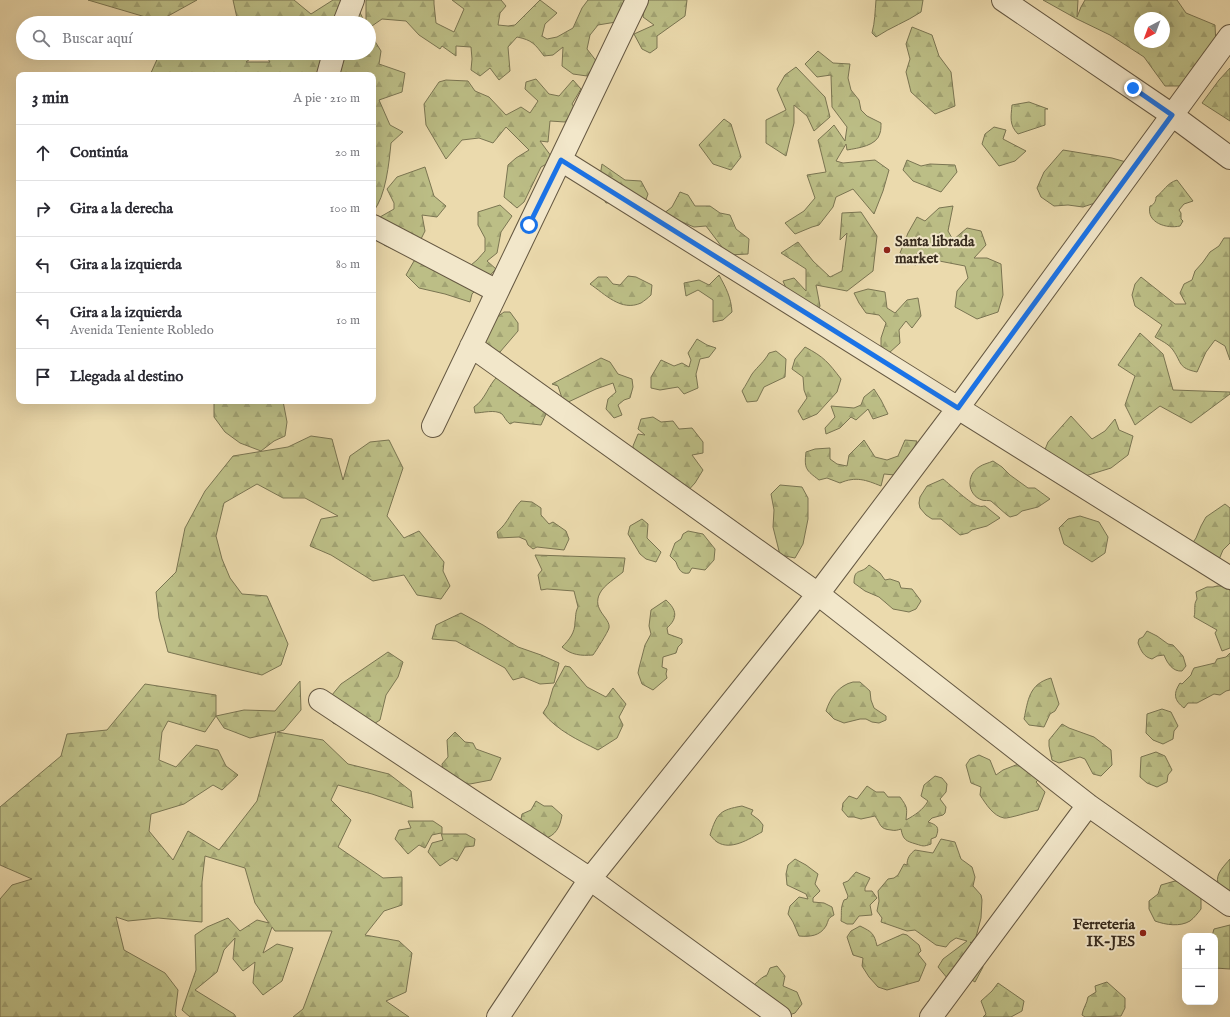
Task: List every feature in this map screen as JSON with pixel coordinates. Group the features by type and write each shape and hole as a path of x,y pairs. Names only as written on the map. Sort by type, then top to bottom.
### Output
{"street":[{"path":"347,16 353,0"},
{"path":"433,426 637,0"},
{"path":"1003,0 1172,115 1230,158"},
{"path":"498,1017 590,879 818,594 958,408 1230,36"},
{"path":"329,72 332,60"},
{"path":"561,160 1230,578"},
{"path":"376,228 497,291"},
{"path":"471,346 818,594 1088,805 1230,905"},
{"path":"320,700 590,879 780,1017"},
{"path":"931,1017 1088,805"}],"green space":[{"path":"88,0 197,0 168,16 142,16"},
{"path":"233,0 294,0 311,14 333,0 354,0 362,16 237,16"},
{"path":"366,0 434,0 436,23 454,32 464,9 452,0 501,0 506,6 500,13 498,25 508,26 515,25 540,0 557,13 545,24 542,36 547,39 557,37 573,28 582,8 588,0 637,0 616,22 598,25 590,35 587,49 597,62 587,76 573,74 562,66 563,47 553,55 544,56 533,43 517,37 508,47 510,71 499,80 490,68 480,76 471,70 471,47 456,46 456,56 442,46 440,49 419,35 406,21 382,19 376,23 376,16 366,16"},
{"path":"649,0 687,0 685,16 657,36 657,48 650,53 642,49 634,34 654,25 643,17 645,3"},
{"path":"876,0 923,0 921,12 876,37 872,33"},
{"path":"1043,0 1078,0 1077,17 1085,0 1177,0 1186,13 1215,25 1216,46 1187,86 1165,86 1144,57 1110,35"},
{"path":"912,27 932,35 939,56 951,72 955,106 935,114 911,92 906,72 910,59 906,44"},
{"path":"376,43 381,51 379,64 405,73 402,92 379,100 390,125 403,132 391,143 384,188 376,207 376,72 151,72 157,60 249,60 246,62 270,62 269,60 376,60"},
{"path":"818,51 833,63 850,64 848,78 851,90 859,100 861,110 867,116 881,123 880,133 875,141 866,146 847,150 846,144 836,161 843,163 875,160 889,170 874,214 853,189 836,197 833,207 819,225 795,234 785,223 804,211 815,198 807,175 826,172 818,140 834,125 845,141 847,127 832,107 831,75 817,77 805,64"},
{"path":"796,67 825,97 830,117 814,131 807,116 794,105 794,123 786,156 766,143 766,120 786,110 777,89 785,75"},
{"path":"1230,68 1230,121 1202,103"},
{"path":"536,79 549,94 559,96 573,80 581,89 572,104 575,109 565,122 550,121 548,142 540,141 554,160 541,167 524,202 517,208 504,197 508,165 529,150 506,127 493,143 479,138 462,140 446,159 426,125 424,104 439,82 446,80 468,81 475,91 489,97 506,115 521,107 530,113 538,101 525,89 526,82"},
{"path":"1029,102 1048,109 1045,109 1045,125 1018,134 1012,124 1012,105"},
{"path":"724,119 731,124 741,157 731,170 713,164 699,145"},
{"path":"994,127 1006,130 1003,139 1026,151 1015,161 999,166 982,144 985,134"},
{"path":"1063,150 1112,158 1126,162 1095,203 1083,207 1068,205 1054,206 1041,197 1037,188 1044,172"},
{"path":"907,160 921,166 930,164 955,165 957,172 941,192 913,181 903,170"},
{"path":"602,164 625,180 641,181 648,194 642,211 614,202 606,203 598,188"},
{"path":"425,167 434,196 446,206 437,217 422,215 425,231 419,243 402,253 384,245 376,228 380,217 394,209 394,203 387,189 397,177"},
{"path":"1177,180 1193,201 1184,204 1179,210 1183,221 1180,226 1169,227 1154,221 1151,217 1150,206 1153,205 1156,197 1168,185"},
{"path":"680,192 688,195 695,206 710,206 720,213 730,215 736,229 749,239 748,254 728,255 706,226 694,227 663,214 672,207"},
{"path":"500,205 512,216 501,232 497,253 487,261 496,269 472,294 470,302 419,288 406,275 414,261 425,257 471,265 485,251 485,238 478,225 478,212"},
{"path":"953,206 948,231 953,240 967,228 981,231 986,245 974,258 987,258 1001,264 1003,295 998,312 977,319 955,307 957,291 968,278 965,266 929,259 915,265 900,253 908,233 917,217 925,221 939,208"},
{"path":"861,212 877,236 873,271 847,291 816,285 820,306 815,319 793,305 783,281 794,278 806,291 806,269 781,253 798,242 813,261 830,277 842,271 847,233 840,240 842,213"},
{"path":"1224,238 1230,238 1230,360 1225,346 1215,340 1206,352 1197,372 1183,367 1171,348 1155,337 1162,325 1135,306 1132,295 1135,284 1141,277 1175,304 1186,304 1180,293 1184,284 1192,280 1195,271 1210,252 1219,246"},
{"path":"719,275 726,288 732,312 723,320 713,322 713,300 698,290 686,296 684,283 699,280 709,285"},
{"path":"628,276 636,277 652,285 651,295 641,303 634,305 620,304 607,297 590,284 598,277 607,277 613,284 620,285"},
{"path":"868,289 885,292 887,308 895,313 907,300 918,298 921,316 912,328 906,321 899,330 900,343 889,353 881,346 881,338 886,323 879,315 866,313 854,293"},
{"path":"504,312 510,312 518,323 518,331 500,352 495,353 482,345 497,317"},
{"path":"1140,333 1163,354 1173,390 1230,392 1230,394 1191,423 1160,406 1135,425 1125,405 1135,376 1118,365"},
{"path":"697,339 716,348 709,357 700,359 696,374 698,388 684,394 678,387 660,390 651,388 651,377 661,360 674,366 682,363 689,367 691,360 688,353"},
{"path":"805,347 825,360 841,379 837,392 817,414 803,420 798,411 807,398 804,390 803,377 792,369 795,359"},
{"path":"776,351 786,359 785,377 764,387 757,401 747,402 742,391 752,374 769,353"},
{"path":"601,358 610,362 618,374 632,379 633,387 630,398 624,400 618,405 622,415 614,418 606,409 608,399 616,392 613,383 564,404 558,386 552,384"},
{"path":"498,376 518,390 526,399 530,397 543,406 546,414 541,425 514,422 510,424 502,414 496,412 475,413 474,407 478,404"},
{"path":"874,389 888,414 873,419 868,409 856,420 851,417 840,428 826,434 825,428 835,417 831,406 854,408 861,405 864,397"},
{"path":"214,404 284,404 287,422 285,436 274,441 261,451 240,443 225,432 214,417"},
{"path":"1071,416 1092,439 1105,431 1115,419 1119,430 1133,436 1128,455 1111,468 1082,477 1044,452 1048,442"},
{"path":"653,417 661,422 673,421 679,429 692,428 703,442 703,453 692,455 703,470 695,483 684,495 634,459 633,446 638,434 645,435 638,429 641,419"},
{"path":"311,436 332,439 343,480 350,456 370,442 389,440 403,468 387,516 404,538 419,531 444,562 443,571 450,586 441,599 417,595 404,575 373,581 331,555 310,546 321,519 338,516 305,498 283,498 257,484 224,503 216,536 222,559 230,578 242,594 267,596 288,644 281,665 262,675 168,652 159,618 156,592 176,572 185,528 205,491 233,456 288,447"},
{"path":"864,440 875,457 887,460 898,456 905,440 917,441 910,458 895,475 884,474 881,486 856,479 840,483 827,478 819,480 807,469 805,462 806,452 815,449 830,448 830,459 837,464 847,466 849,455"},
{"path":"993,461 1028,488 1035,488 1050,499 1038,507 1022,511 1017,515 1010,517 991,501 983,500 977,497 973,494 970,485 972,475 982,465"},
{"path":"943,479 975,505 985,506 1000,518 987,526 960,535 941,519 932,519 926,515 920,508 920,497 927,486"},
{"path":"780,485 802,487 808,498 808,519 803,544 795,558 780,555 773,527 774,510 771,494"},
{"path":"521,501 532,502 541,508 541,515 549,524 553,522 566,531 569,539 564,550 537,547 533,549 528,545 526,540 519,537 498,538 497,532"},
{"path":"1225,504 1230,508 1230,543 1223,550 1215,569 1185,554 1196,538 1206,517"},
{"path":"1080,516 1099,522 1108,537 1105,553 1092,562 1064,544 1059,528 1068,519"},
{"path":"642,519 648,524 647,538 661,552 656,562 646,559 640,554 628,534 630,526"},
{"path":"688,531 703,534 715,549 714,560 705,570 692,568 689,573 684,573 670,556 675,543"},
{"path":"535,555 625,558 623,572 604,587 598,599 599,609 609,624 609,628 593,655 576,654 569,652 562,647 571,636 575,626 578,607 574,591 541,590 538,575 542,570"},
{"path":"869,565 880,573 885,580 890,579 899,582 901,588 912,589 921,601 916,609 909,612 893,609 879,597 865,591 854,583 855,575"},
{"path":"1227,586 1230,591 1230,648 1222,651 1215,633 1217,630 1194,617 1195,603 1197,599 1196,592 1207,587"},
{"path":"666,600 672,607 675,614 673,621 667,628 668,634 682,639 682,643 678,647 676,653 663,657 662,667 667,669 667,678 653,690 642,684 638,673 645,645 651,634 649,626 651,610"},
{"path":"461,613 518,647 559,663 554,683 540,684 523,677 513,680 505,668 456,641 432,639 436,625"},
{"path":"1147,631 1168,644 1173,645 1183,656 1186,666 1182,671 1173,668 1164,655 1157,656 1152,659 1143,653 1138,643 1139,639 1143,637"},
{"path":"388,652 403,662 398,677 386,695 380,720 366,729 349,730 333,723 327,714 327,701 341,684"},
{"path":"1230,653 1230,690 1220,695 1214,694 1197,703 1188,703 1184,708 1176,699 1176,690 1180,683 1182,684 1191,675 1194,668 1215,663 1217,659 1226,657"},
{"path":"565,666 570,667 587,687 606,697 613,688 626,704 619,717 623,725 617,738 598,750 562,730 543,713 548,705 553,688"},
{"path":"1051,678 1059,704 1055,711 1050,714 1044,727 1029,725 1024,719 1028,699 1038,684"},
{"path":"300,681 301,710 284,730 277,732 323,740 348,764 389,774 411,791 413,808 372,794 338,785 331,800 351,820 338,847 383,878 402,877 402,905 384,911 365,935 399,941 412,953 406,992 386,1001 409,1017 293,1017 303,1009 332,931 275,931 272,927 263,953 277,944 293,948 282,981 263,995 253,983 255,962 243,971 233,959 235,938 224,950 217,972 195,990 234,1014 236,1017 190,1017 182,1010 196,970 195,935 207,927 228,918 240,931 257,920 269,923 255,903 245,868 205,856 202,882 202,922 158,918 128,921 116,917 124,950 165,973 178,990 175,1015 177,1017 0,1017 0,899 12,885 32,879 0,865 0,807 61,756 67,734 107,730 145,684 216,695 216,716 244,710 275,711","holes":["216,716 224,728 250,738 276,732 257,801 219,850 188,831 173,860 149,831 151,814 184,804 213,785 222,790 238,775 226,766 218,750 196,745 176,767 159,760 162,732 168,721 205,732"]},
{"path":"853,682 860,682 870,691 874,708 886,716 886,720 879,723 866,719 860,719 844,723 834,719 826,711 830,701 839,689"},
{"path":"1162,709 1171,712 1178,726 1174,731 1173,739 1163,744 1153,740 1146,733 1147,714"},
{"path":"1062,724 1094,737 1111,750 1112,765 1101,776 1093,774 1085,759 1080,757 1059,763 1052,760 1049,740"},
{"path":"455,732 465,742 473,743 476,749 501,758 491,780 470,784 457,784 443,774 442,764 448,757 447,740"},
{"path":"1156,752 1165,756 1172,770 1168,775 1167,782 1157,787 1147,783 1140,777 1141,757"},
{"path":"979,755 990,760 996,775 1003,770 1021,763 1039,779 1036,782 1045,792 1038,810 1006,818 996,815 987,806 980,795 981,787 971,783 966,765 970,759"},
{"path":"935,776 942,778 947,784 946,792 940,799 946,807 943,815 932,818 928,822 936,825 938,831 936,837 931,839 931,844 926,846 907,841 903,836 901,829 884,829 875,816 861,819 848,817 842,810 843,803 849,796 857,799 867,786 876,792 884,792 888,797 900,797 906,808 906,820 924,807 928,801 921,796 924,785"},
{"path":"536,801 544,806 552,806 562,815 557,830 551,836 543,839 520,824 522,814 531,810"},
{"path":"742,806 753,810 751,814 763,825 762,832 746,841 734,845 717,842 710,835 717,817 724,811"},
{"path":"408,821 433,821 442,827 442,834 466,834 475,839 474,846 465,847 457,861 452,858 440,866 428,852 432,843 443,840 441,833 432,835 425,848 419,845 408,854 395,839 399,830 411,828"},
{"path":"941,839 955,842 961,859 972,867 975,877 973,886 981,895 981,918 976,937 971,943 977,947 983,967 975,982 970,979 948,979 938,967 943,959 967,941 956,938 946,947 936,945 915,930 907,931 881,922 882,918 877,911 879,901 878,891 888,879 894,878 898,875 904,864 907,865 909,856 915,850 933,853"},
{"path":"795,859 818,874 815,884 820,891 813,898 813,902 824,903 832,907 834,915 829,919 824,929 818,934 799,936 788,914 790,906 799,897 808,899 806,894 787,885 786,874 788,865"},
{"path":"1230,859 1230,893 1223,892 1218,885 1217,880 1221,870"},
{"path":"856,872 870,878 865,891 872,891 877,898 870,905 872,915 859,916 853,924 847,924 841,921 842,906 844,900 847,899 848,896 843,883 848,881"},
{"path":"1175,881 1190,882 1201,897 1201,909 1190,921 1186,923 1177,925 1164,924 1155,921 1149,909 1149,901 1158,894 1161,885"},
{"path":"1230,925 1230,969 1218,968 1218,933 1213,933 1214,929"},
{"path":"860,926 872,933 877,946 903,934 907,935 919,945 921,951 918,954 926,964 919,981 887,990 878,987 862,966 863,958 853,955 847,937 851,931"},
{"path":"777,966 785,976 783,986 797,992 802,1004 795,1013 789,1015 749,989 767,975 770,968"},
{"path":"1107,982 1125,998 1125,1008 1121,1016 1085,1017 1082,1015 1088,997 1096,992 1095,986"},
{"path":"998,983 1024,1001 1022,1011 1011,1017 983,1017 986,1014 981,1001"}],"place":[{"name":"Santa librada market","path":"887,250"},
{"name":"Ferreteria IK-JES","path":"1143,933"}],"route":[{"path":"529,225 561,160 958,408 1172,115 1133,88"}]}
